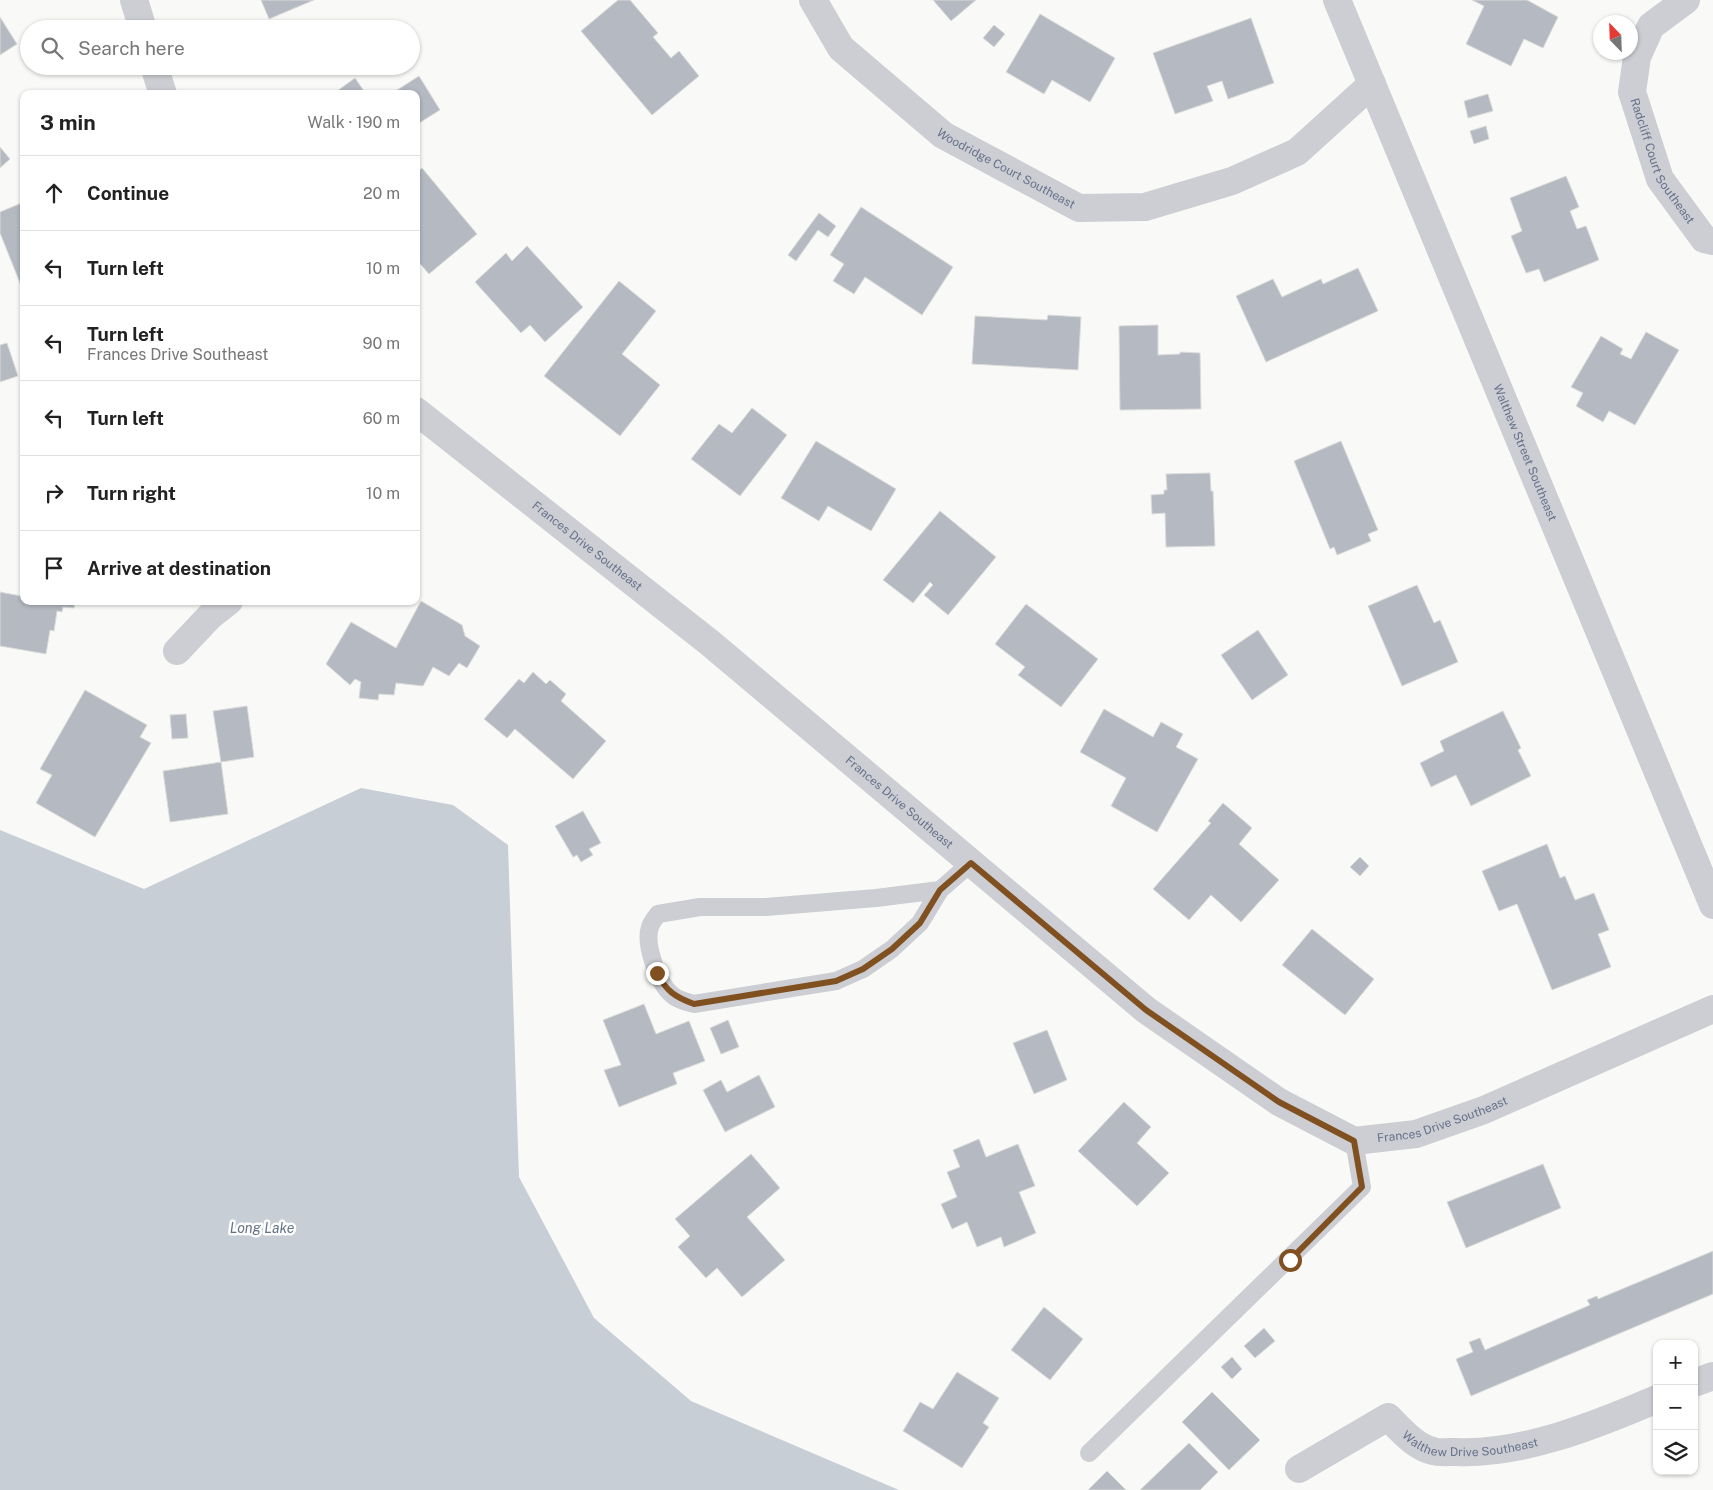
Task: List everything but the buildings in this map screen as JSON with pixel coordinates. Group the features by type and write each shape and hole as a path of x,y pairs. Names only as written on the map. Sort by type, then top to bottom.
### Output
{"street":[{"path":"134,0 140,20"},
{"name":"Woodridge Court Southeast","path":"814,0 841,48 943,135 1079,208 1146,207 1232,181 1297,152 1372,84"},
{"name":"Walthew Street Southeast","path":"1337,0 1713,905"},
{"name":"Radcliff Court Southeast","path":"1686,0 1650,26 1637,57 1632,92 1660,179 1704,239 1713,241"},
{"path":"157,75 162,90"},
{"name":"Frances Drive Southeast","path":"420,414 710,643 1146,1010 1279,1102 1354,1141 1416,1134 1484,1110 1713,1009"},
{"path":"178,651 210,616 224,605"},
{"path":"1698,1382 1713,1376"},
{"name":"Walthew Drive Southeast","path":"1299,1469 1388,1417 1409,1438 1432,1452 1466,1453 1505,1449 1542,1441 1653,1400"}],"lane":[{"path":"940,890 876,898 766,907 700,907 658,914 649,928 650,949 657,973 665,988 676,998 694,1004 836,981 863,969 892,949 920,923 940,890 971,863"},
{"path":"1089,1453 1362,1187 1354,1141"}],"water":[{"name":"Long Lake","path":"361,788 453,805 508,845 519,1177 594,1318 691,1401 899,1490 0,1490 0,830 144,889"}],"route":[{"path":"657,973 665,988 676,998 694,1004 836,981 863,969 892,949 920,923 940,890 971,863 1146,1010 1279,1102 1354,1141 1362,1187 1290,1260"}]}
